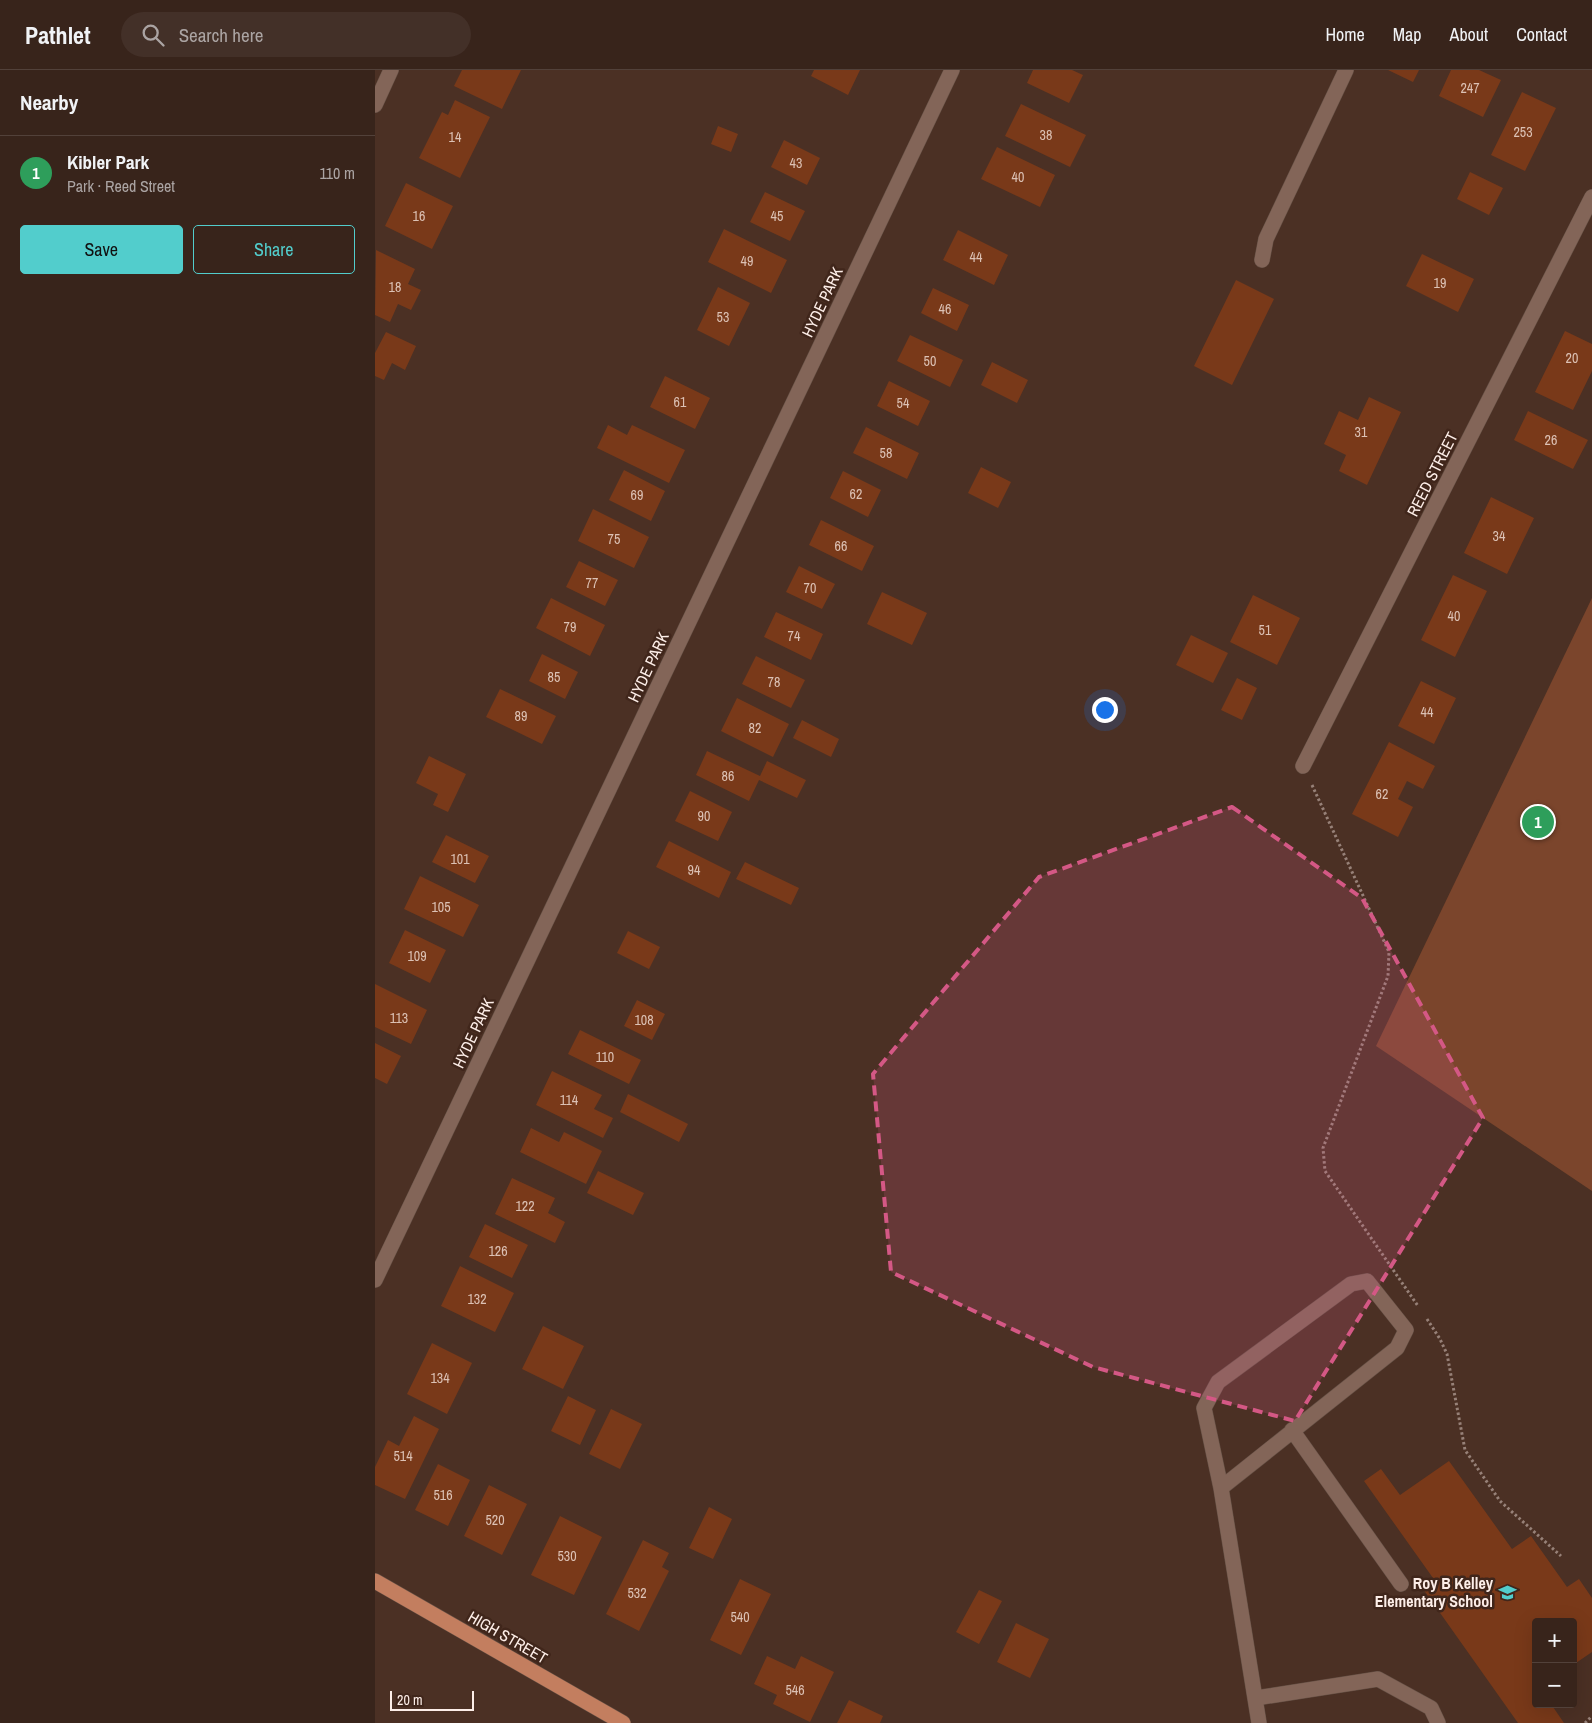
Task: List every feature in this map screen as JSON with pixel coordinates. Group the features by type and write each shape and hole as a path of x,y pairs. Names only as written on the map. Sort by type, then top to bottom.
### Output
{"main road":[{"name":"HIGH STREET","path":"375,1581 623,1723"}],"street":[{"path":"375,105 391,70"},
{"name":"HYDE PARK","path":"375,1280 952,70"},
{"path":"1262,260 1266,239 1347,70"},
{"name":"REED STREET","path":"1303,766 1592,197"},
{"path":"1221,1488 1397,1348 1406,1330 1367,1281 1351,1284 1218,1382 1204,1408 1221,1488 1259,1723"},
{"path":"1292,1430 1401,1584"},
{"path":"1256,1698 1378,1679 1431,1708 1438,1723"}],"path":[{"path":"1303,766 1389,952 1388,976 1323,1148 1325,1172 1440,1339 1447,1354 1465,1450 1500,1501 1561,1556"},
{"path":"1585,1723 1592,1716"}],"highlighted area":[{"path":"1232,807 1362,898 1483,1118 1295,1421 1093,1367 891,1272 873,1074 1039,877"}],"shaded area":[{"path":"1592,598 1592,1191 1376,1046"}],"building":[{"path":"462,70 521,70 502,109 454,86"},
{"path":"814,70 860,70 848,95 811,76"},
{"path":"1033,70 1072,70 1083,75 1069,103 1027,83"},
{"path":"1388,70 1419,70 1413,82"},
{"path":"1451,70 1479,70 1501,80 1483,117 1439,96"},
{"path":"1522,92 1556,108 1525,171 1491,155"},
{"path":"455,100 490,117 460,178 419,158 442,112 448,115"},
{"path":"1021,104 1086,135 1070,167 1005,136"},
{"path":"718,126 738,134 731,152 711,144"},
{"path":"784,140 820,158 807,185 771,167"},
{"path":"997,147 1055,175 1040,207 981,179"},
{"path":"1470,172 1503,188 1489,215 1457,199"},
{"path":"406,183 453,206 432,249 385,226"},
{"path":"765,192 805,211 790,241 750,222"},
{"path":"724,229 787,260 771,293 708,262"},
{"path":"958,230 1008,255 994,285 943,260"},
{"path":"376,250 415,269 408,284 421,290 411,310 398,304 390,322 375,315"},
{"path":"1422,254 1474,279 1458,312 1406,286"},
{"path":"1236,280 1274,299 1232,385 1194,366"},
{"path":"718,287 750,303 729,346 697,330"},
{"path":"933,288 969,305 957,331 921,313"},
{"path":"1565,331 1592,344 1592,371 1573,410 1535,392"},
{"path":"386,332 416,346 405,370 392,363 384,380 375,376 375,353"},
{"path":"910,335 963,360 950,387 897,361"},
{"path":"992,362 1028,380 1017,403 981,385"},
{"path":"665,376 710,398 695,429 650,407"},
{"path":"889,381 930,401 918,426 877,406"},
{"path":"1369,397 1401,412 1367,485 1339,471 1346,455 1324,444 1339,411 1358,420"},
{"path":"1528,411 1588,440 1573,469 1514,440"},
{"path":"608,425 627,435 632,425 685,450 669,483 597,448"},
{"path":"866,427 919,453 907,479 853,453"},
{"path":"981,467 1011,482 998,508 968,493"},
{"path":"624,470 665,491 651,521 609,500"},
{"path":"843,471 881,490 868,517 830,498"},
{"path":"1491,497 1534,518 1507,574 1464,553"},
{"path":"593,509 649,537 634,568 578,541"},
{"path":"821,520 874,546 862,571 809,545"},
{"path":"579,561 618,580 605,606 566,587"},
{"path":"799,566 835,584 822,609 786,592"},
{"path":"1453,575 1487,591 1455,657 1421,640"},
{"path":"882,592 927,613 912,645 867,624"},
{"path":"1253,595 1300,618 1277,665 1230,642"},
{"path":"551,598 605,625 590,656 536,628"},
{"path":"776,612 823,634 811,660 764,637"},
{"path":"1191,635 1228,653 1213,683 1176,665"},
{"path":"542,654 578,672 565,699 529,681"},
{"path":"756,656 805,680 791,708 742,684"},
{"path":"1237,678 1257,688 1242,720 1221,710"},
{"path":"1421,681 1456,698 1434,744 1398,726"},
{"path":"500,689 556,716 542,744 486,717"},
{"path":"737,698 789,724 773,757 721,731"},
{"path":"802,720 839,739 831,757 793,738"},
{"path":"1389,742 1435,766 1423,789 1407,781 1398,799 1413,807 1398,837 1352,814"},
{"path":"707,751 760,776 767,761 806,780 797,798 759,780 749,801 696,775"},
{"path":"429,756 466,774 448,812 433,805 438,794 416,783"},
{"path":"690,791 732,812 718,841 675,821"},
{"path":"446,835 489,856 475,883 432,862"},
{"path":"669,841 731,872 719,898 656,867"},
{"path":"745,862 799,888 791,905 736,879"},
{"path":"420,876 479,905 463,937 404,909"},
{"path":"405,930 446,950 430,983 389,963"},
{"path":"628,931 660,947 649,969 617,953"},
{"path":"375,984 427,1010 411,1044 375,1027"},
{"path":"637,1000 665,1014 652,1040 624,1026"},
{"path":"580,1030 641,1060 629,1084 568,1054"},
{"path":"375,1043 401,1056 387,1084 375,1078"},
{"path":"552,1071 602,1095 594,1109 613,1118 603,1138 536,1105"},
{"path":"628,1094 688,1124 679,1142 620,1112"},
{"path":"531,1128 559,1142 564,1132 602,1151 586,1184 520,1152"},
{"path":"598,1171 644,1193 633,1215 587,1193"},
{"path":"512,1178 555,1198 548,1213 565,1222 555,1243 495,1214"},
{"path":"485,1224 528,1245 512,1278 469,1257"},
{"path":"460,1266 514,1293 495,1332 441,1306"},
{"path":"543,1326 584,1346 563,1389 522,1369"},
{"path":"432,1343 472,1363 447,1414 407,1394"},
{"path":"568,1396 596,1410 580,1445 551,1431"},
{"path":"611,1409 642,1424 620,1469 589,1454"},
{"path":"414,1416 439,1429 405,1499 375,1485 375,1467 388,1440 399,1446"},
{"name":"Roy B Kelley Elementary School","path":"1449,1461 1512,1549 1531,1536 1567,1587 1579,1579 1592,1598 1592,1652 1577,1662 1577,1618 1532,1618 1532,1708 1554,1708 1564,1723 1518,1723 1421,1586 1433,1578 1364,1481 1381,1469 1400,1495"},
{"path":"438,1464 470,1480 448,1526 415,1510"},
{"path":"489,1485 527,1504 502,1555 464,1536"},
{"path":"709,1507 732,1519 713,1559 689,1548"},
{"path":"560,1516 602,1537 574,1595 531,1575"},
{"path":"643,1540 669,1553 662,1567 669,1571 639,1631 606,1614"},
{"path":"740,1579 771,1594 741,1655 710,1640"},
{"path":"979,1590 1002,1601 979,1644 956,1632"},
{"path":"1016,1623 1049,1639 1030,1678 997,1662"},
{"path":"767,1656 795,1669 801,1656 834,1672 810,1722 773,1704 777,1695 754,1684"},
{"path":"849,1700 883,1716 880,1723 837,1723"}],"place":[{"name":"Kibler Park","path":"1538,822"},
{"name":"Roy B Kelley Elementary School","path":"1507,1592"}]}
